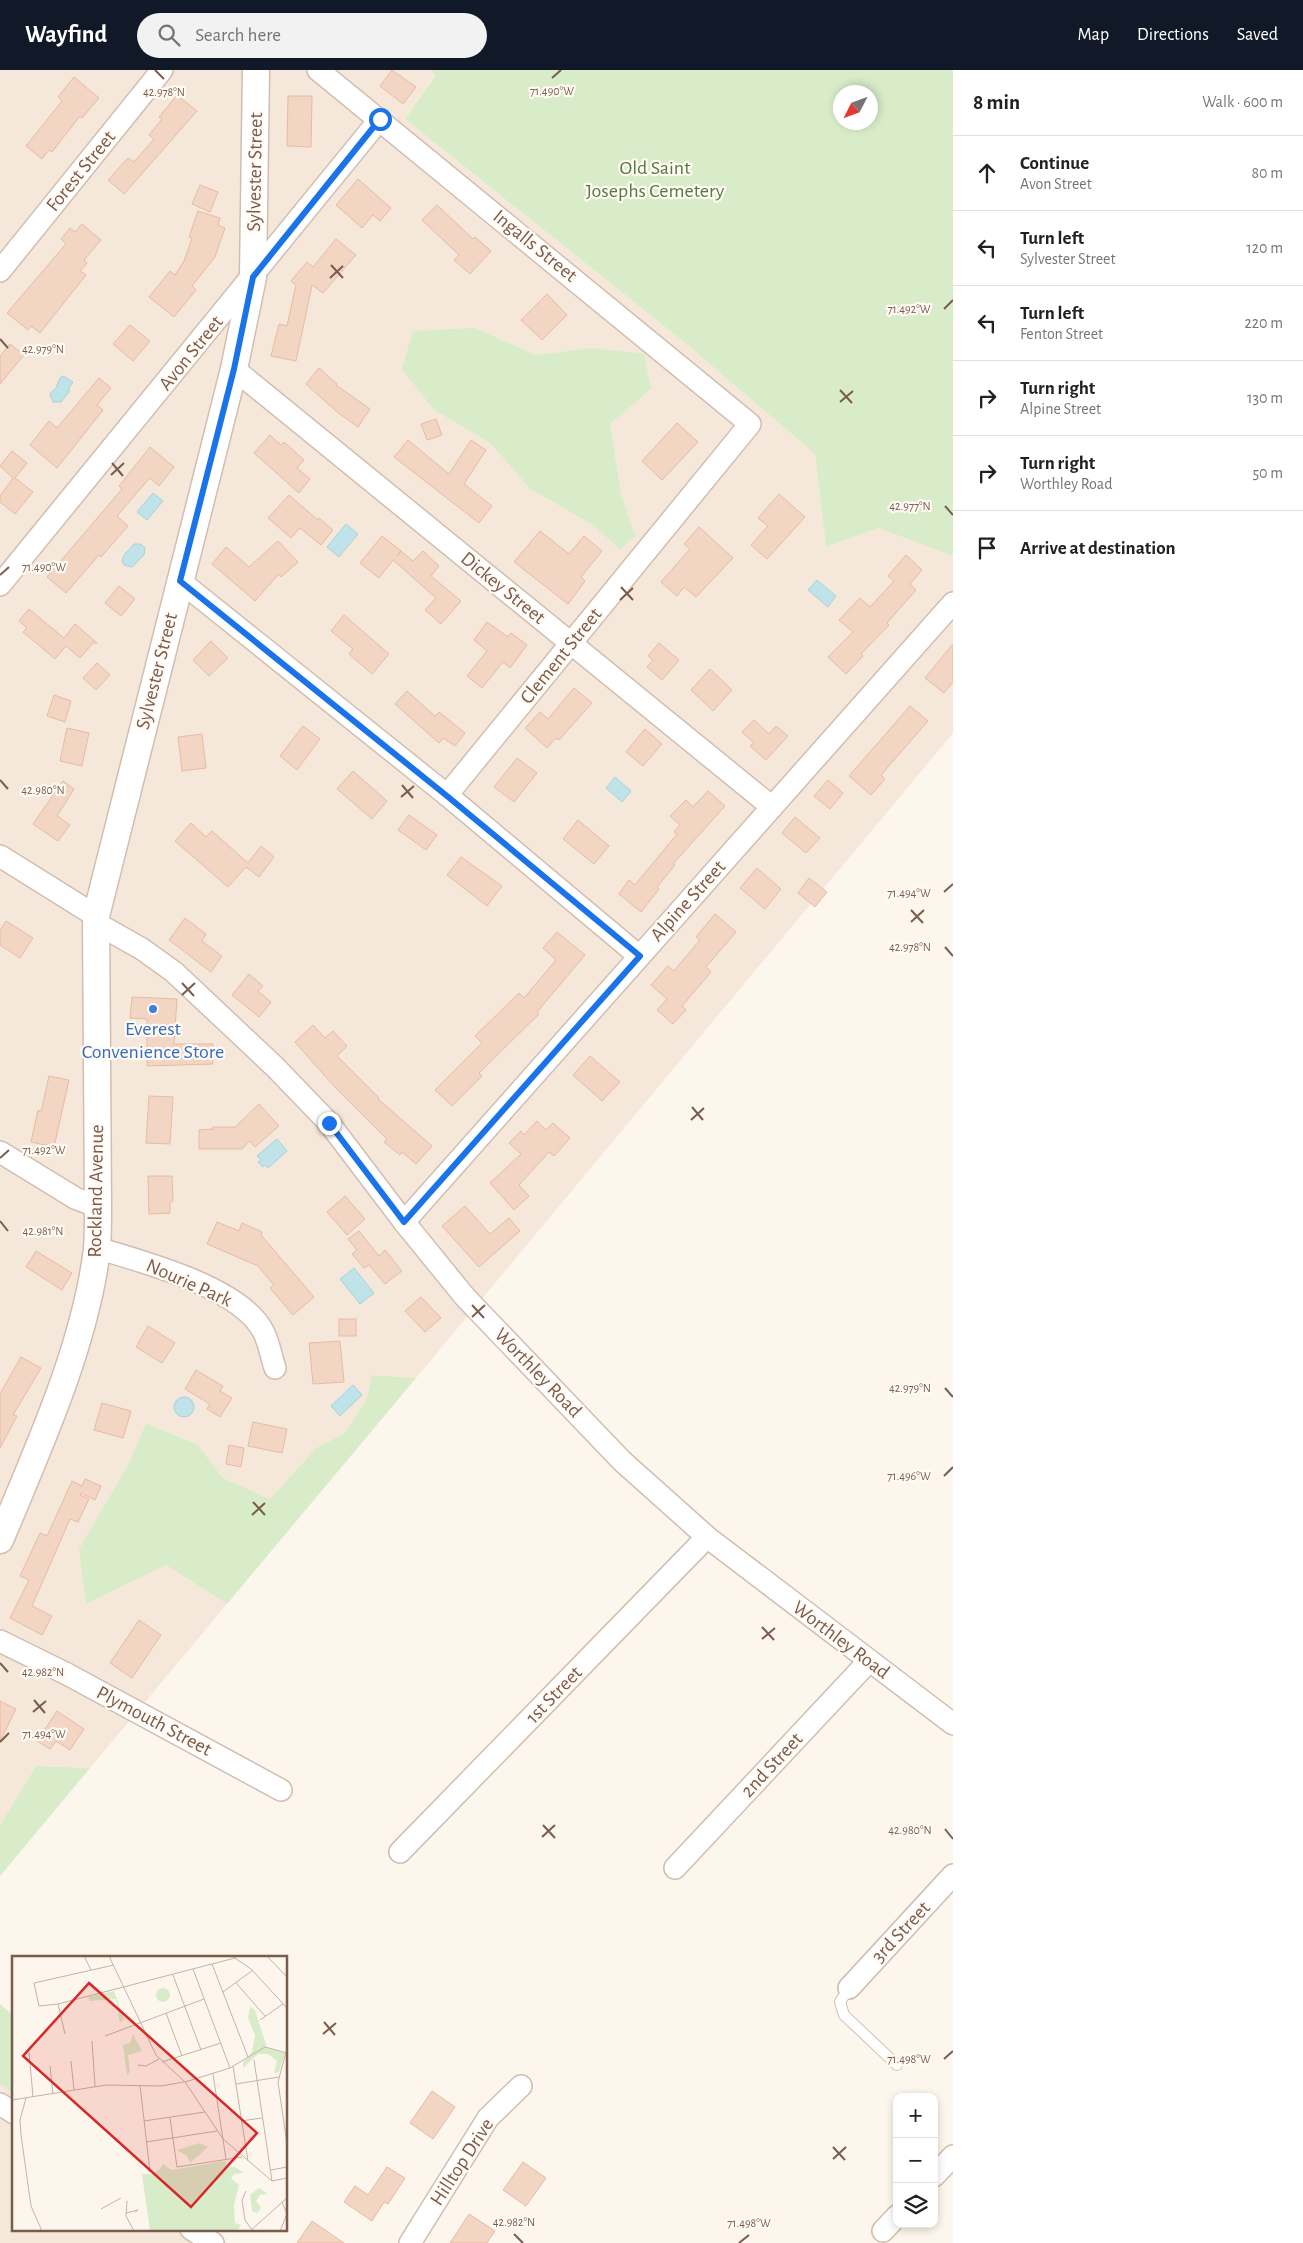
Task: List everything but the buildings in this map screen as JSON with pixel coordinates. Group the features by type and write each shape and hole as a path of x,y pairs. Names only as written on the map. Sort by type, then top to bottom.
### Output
{"street":[{"name":"Forest Street","path":"3,261 162,70"},
{"name":"Sylvester Street","path":"96,920 234,369 253,277 256,70"},
{"name":"Ingalls Street","path":"318,70 750,424"},
{"name":"Avon Street","path":"0,585 380,119"},
{"name":"Dickey Street","path":"234,369 772,807"},
{"name":"Clement Street","path":"447,796 750,424"},
{"path":"180,581 447,796 640,956"},
{"name":"Alpine Street","path":"404,1222 953,603"},
{"name":"Worthley Road","path":"0,856 174,972 276,1067 329,1123 404,1222 465,1297 608,1447 707,1537 953,1724"},
{"name":"Rockland Avenue","path":"0,1540 54,1412 88,1298 97,1248 96,920"},
{"path":"0,1152 75,1198 98,1207"},
{"name":"Nourie Park","path":"97,1248 152,1265 230,1298 247,1311 263,1331 275,1368"},
{"name":"1st Street","path":"400,1852 707,1537"},
{"name":"Plymouth Street","path":"0,1641 76,1679 281,1790"},
{"name":"2nd Street","path":"675,1868 869,1661"},
{"name":"3rd Street","path":"849,1988 953,1875"},
{"name":"Hilltop Drive","path":"410,2243 488,2118 521,2086"},
{"path":"0,2104 12,2112"},
{"path":"938,2172 953,2156"},
{"path":"193,2230 213,2243"}],"lane":[{"path":"849,1988 840,2002 844,2015 897,2065"}],"shaded area":[{"path":"0,70 431,70 435,75 405,119 684,342 815,454 826,547 878,528 953,556 953,733 416,1378 372,1375 367,1398 345,1433 316,1448 270,1499 223,1478 198,1445 146,1423 127,1467 86,1604 166,1565 227,1604 90,1768 36,1766 0,1825","holes":["475,328 536,355 591,348 651,389 610,424 621,493 634,536 620,550 593,525 530,489 490,443 434,410"]},
{"path":"0,2084 12,2093 12,2230 217,2230 227,2243 0,2243"}],"green space":[{"name":"Old Saint Josephs Cemetery","path":"431,70 953,70 953,556 878,528 826,547 815,454 684,342 405,119 435,76"},
{"path":"475,328 536,355 591,348 644,354 651,389 610,424 621,493 635,536 620,550 593,525 530,489 490,443 434,410 402,369 413,331"},
{"path":"372,1375 416,1378 227,1604 166,1565 86,1604 79,1549 127,1467 146,1423 198,1445 223,1478 270,1499 316,1448 345,1433 367,1398"},
{"path":"36,1766 90,1768 0,1876 0,1825"},
{"path":"0,2004 12,2014 12,2093 0,2084"}],"water":[{"path":"63,376 73,382 69,392 61,402 53,402 50,394"},
{"path":"153,493 163,501 147,520 137,512"},
{"path":"346,524 358,534 339,557 327,547"},
{"path":"134,544 141,544 145,548 144,555 132,567 124,565 122,561 124,555"},
{"path":"817,580 836,596 828,607 808,590"},
{"path":"615,777 631,791 622,802 606,788"},
{"path":"277,1139 287,1151 268,1168 265,1165 263,1167 258,1162 261,1160 257,1156"},
{"path":"354,1268 374,1293 360,1304 340,1279"},
{"path":"353,1385 362,1395 340,1416 331,1406"},
{"path":"180,1397 188,1397 194,1403 194,1411 188,1417 180,1417 174,1411 174,1403"}],"place":[{"name":"Everest Convenience Store","path":"153,1009"}],"route":[{"path":"329,1123 404,1222 640,956 447,796 180,581 234,369 253,277 380,119"}]}
